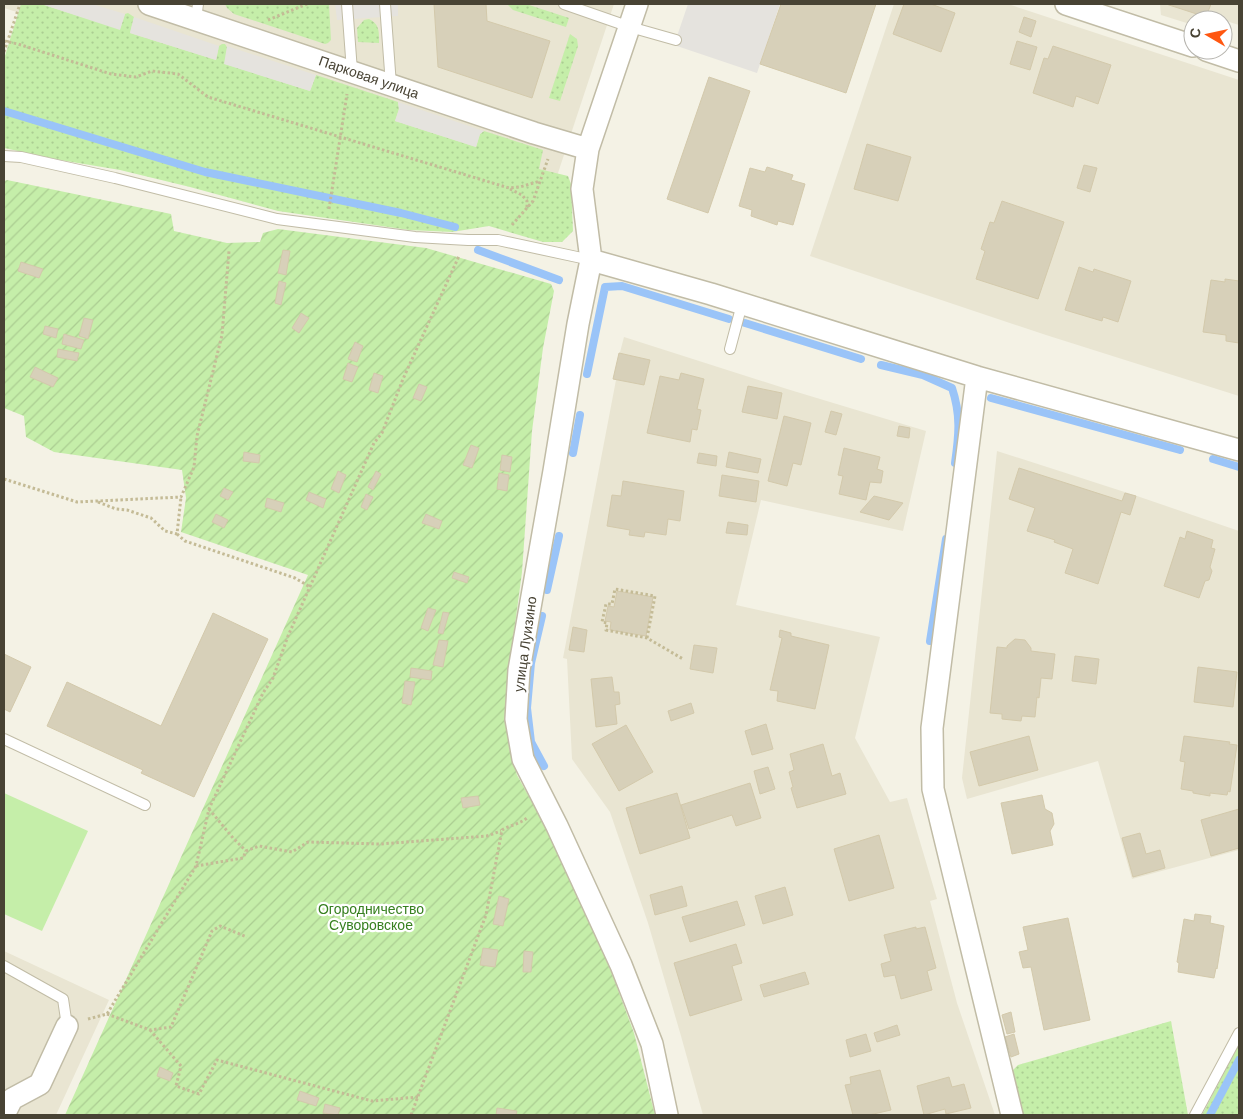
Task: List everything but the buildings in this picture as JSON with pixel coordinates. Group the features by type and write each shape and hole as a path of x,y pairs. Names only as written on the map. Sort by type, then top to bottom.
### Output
{"street":[{"name":"Парковая улица","path":"149,4 197,11 238,35 350,81 391,85 588,149"},
{"name":"улица Луизино","path":"637,4 588,149 582,190 591,260 578,324 519,670 516,719 523,759 557,826 621,965 652,1044 667,1115"},
{"path":"1066,4 1183,43"},
{"path":"591,260 742,304 977,377 1239,450"},
{"path":"977,377 932,728 933,789 1012,1115"},
{"path":"6,1103 40,1084 66,1026"}],"lane":[{"path":"347,4 350,81"},
{"path":"384,4 391,85"},
{"path":"564,4 630,27 676,40"},
{"path":"4,156 21,157 115,178 277,219 415,237 498,240 591,260"},
{"path":"730,349 742,304"},
{"path":"4,739 145,805"},
{"path":"4,966 63,999 66,1026"},
{"path":"1195,1115 1239,1033"}],"path":[{"path":"4,52 5,42 20,4"},
{"path":"266,21 307,4"},
{"path":"5,42 18,44 110,74 136,77 152,71 178,74 208,97 340,136 398,156 436,164 509,188 522,195 527,201 527,207"},
{"path":"329,206 350,81"},
{"path":"498,240 533,201 550,152"},
{"path":"509,188 540,181"},
{"path":"107,1014 196,866 208,809 263,693 273,678 288,636 374,443 382,433 403,379 431,320 450,273 468,240"},
{"path":"176,534 181,497 194,467 197,436 222,335 229,251"},
{"path":"4,479 77,502 181,497"},
{"path":"95,501 116,510 127,510 151,518 165,531 176,534 185,541 295,578 310,587"},
{"path":"647,638 655,596 615,588 612,604 606,604 602,617 602,622 607,623 606,630 647,638 683,659"},
{"path":"196,866 243,858 246,851 259,846 292,852 308,842 380,844 488,836 525,820 544,802"},
{"path":"208,809 246,851"},
{"path":"412,1115 486,915 502,830"},
{"path":"66,1026 107,1014 150,1030 171,1027 212,931 220,926 247,937"},
{"path":"150,1030 181,1066 176,1086 199,1094 217,1060 372,1102 418,1097"}],"shaded area":[{"path":"4,4 614,4 556,179 4,8"},
{"path":"41,4 92,4 125,14 120,30"},
{"path":"335,4 398,4 398,16 337,20"},
{"path":"688,4 780,4 757,73 674,45"},
{"path":"894,4 1008,4 1239,80 1239,396 1046,335 810,256"},
{"path":"1160,4 1239,4 1239,25 1233,23 1233,10 1183,10 1183,22 1161,15"},
{"path":"134,17 219,46 216,60 130,33"},
{"path":"227,46 316,75 310,91 224,64"},
{"path":"398,102 484,131 480,134 476,147 395,121 399,109"},
{"path":"624,337 926,431 903,531 761,500 736,605 880,637 855,738 890,802 907,798 937,899 930,901 957,1003 995,1115 703,1115 648,923 610,812 572,759 567,659 563,658 616,380 613,379"},
{"path":"997,451 1239,531 1239,850 1132,879 1098,761 967,799 962,778"},
{"path":"4,951 109,1000 56,1115 4,1115"}],"green space":[{"path":"21,4 41,4 120,29 125,14 128,13 134,17 130,33 216,60 219,46 225,44 228,49 225,64 310,91 316,75 398,102 399,109 395,121 476,147 480,134 484,131 543,150 539,169 568,176 571,184 573,231 562,242 543,242 489,226 452,232 409,230 278,211 120,170 4,148 4,59"},
{"path":"225,4 329,4 331,40 325,44 234,14"},
{"path":"507,4 526,4 569,18 566,27 513,10"},
{"path":"369,19 377,26 379,43 358,42 357,28 364,20"},
{"path":"570,34 577,39 578,46 560,101 549,98"},
{"name":"Огородничество Суворовское","path":"7,180 171,214 174,231 227,243 260,242 263,233 278,229 426,248 551,284 554,291 543,348 532,431 522,572 507,685 509,748 517,775 555,844 587,912 614,979 634,1033 655,1115 65,1115 308,575 181,532 186,498 182,470 54,452 26,437 24,416 4,408 4,181"},
{"path":"4,793 88,831 42,931 4,914"},
{"path":"1171,1021 1188,1115 1021,1115 1011,1072 1018,1065"},
{"path":"1239,1044 1239,1115 1202,1115"}],"waterway":[{"path":"4,111 205,172 401,213 455,227"},
{"path":"478,250 559,280"},
{"path":"587,374 605,287 622,286 729,319"},
{"path":"745,323 861,359"},
{"path":"881,365 923,375 952,388 957,407 958,425 955,463"},
{"path":"991,398 1180,450"},
{"path":"573,453 580,415"},
{"path":"1213,459 1239,467"},
{"path":"547,590 559,536"},
{"path":"930,641 946,539"},
{"path":"542,616 531,663 527,708 531,742 544,766"},
{"path":"1210,1115 1239,1060"}]}
